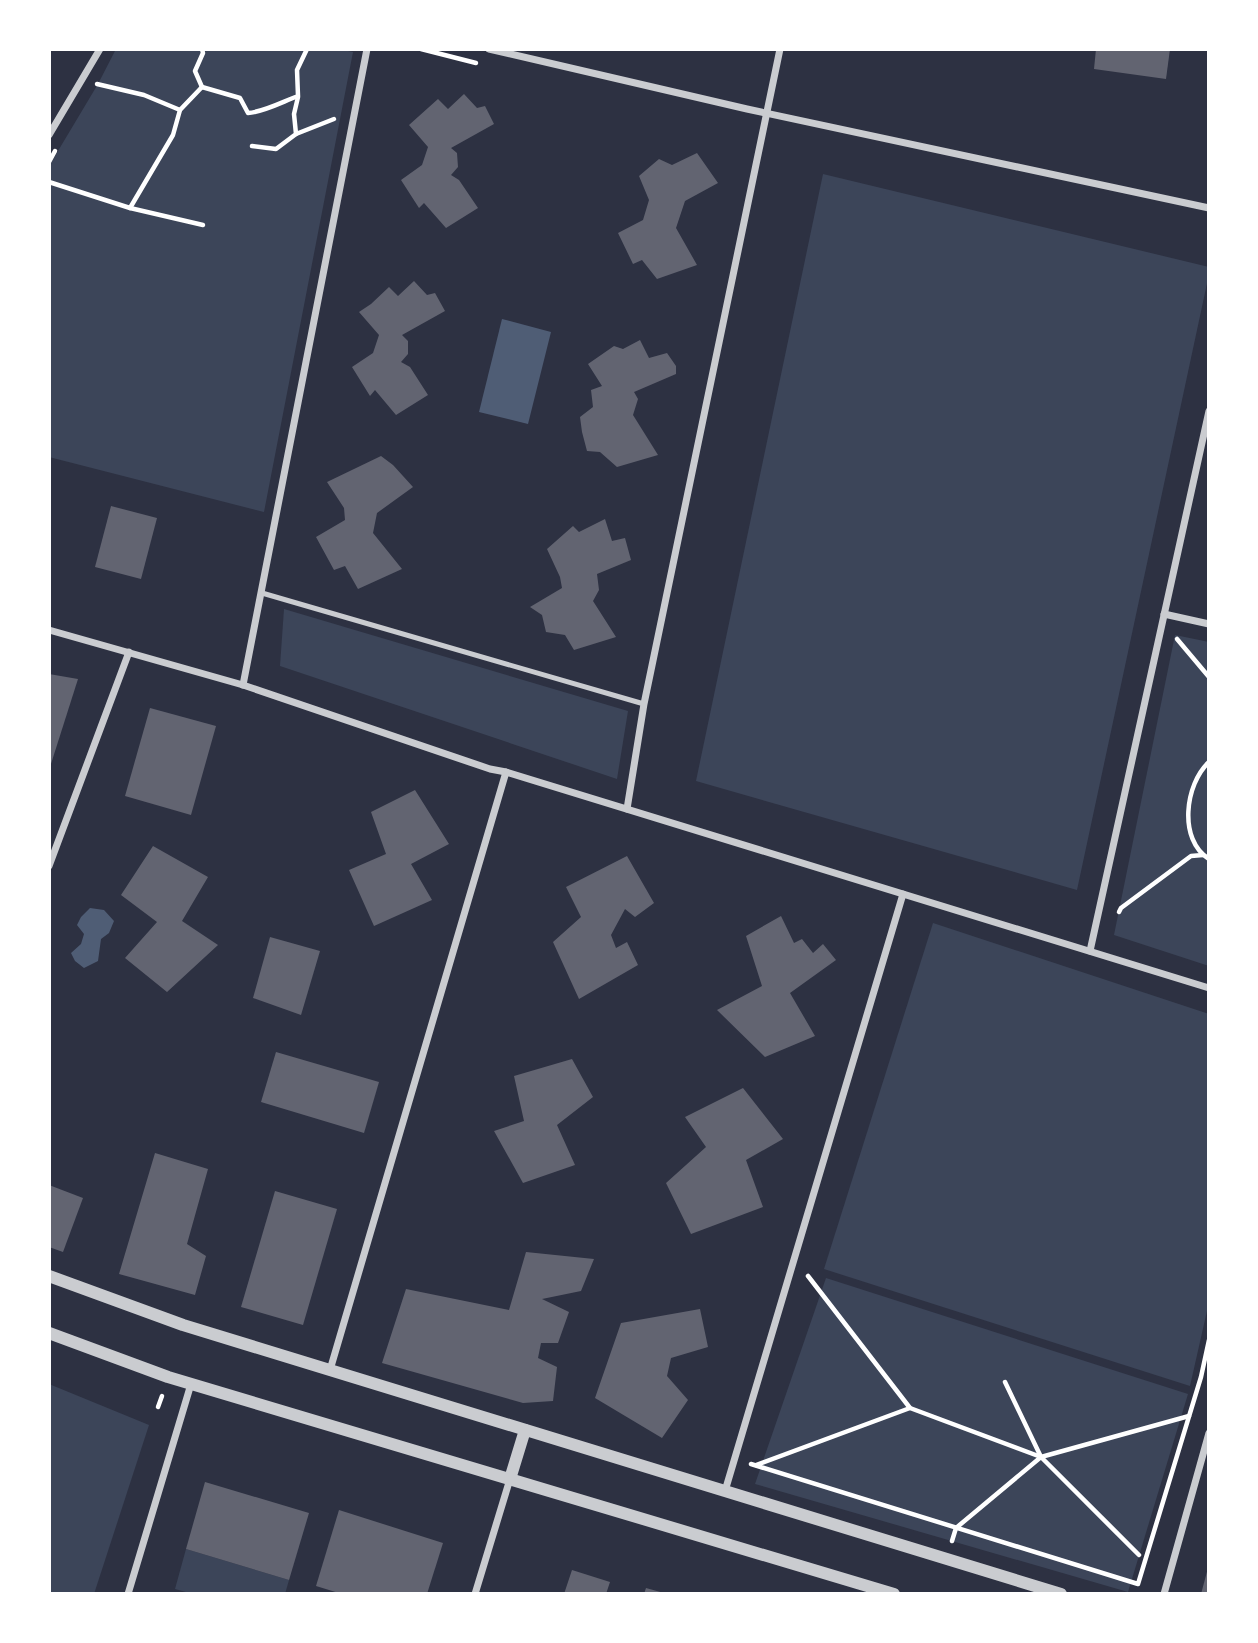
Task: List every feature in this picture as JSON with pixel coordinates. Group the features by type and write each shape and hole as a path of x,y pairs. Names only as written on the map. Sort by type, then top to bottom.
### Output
{"street":[{"path":"49,135 100,49"},
{"path":"243,685 367,49"},
{"path":"489,49 766,113 1209,208"},
{"path":"627,809 644,704 780,49"},
{"path":"1090,951 1209,411"},
{"path":"1164,614 1209,624"},
{"path":"49,629 243,685 491,769 1209,988"},
{"path":"49,866 129,652"},
{"path":"330,1370 506,772"},
{"path":"725,1491 903,894"},
{"path":"49,1276 183,1325 1061,1594"},
{"path":"49,1333 191,1384 894,1594"},
{"path":"128,1594 191,1384"},
{"path":"475,1594 525,1430"},
{"path":"1164,1594 1209,1433"}],"lane":[{"path":"262,593 644,704"}],"path":[{"path":"202,49 203,53 195,71 202,87"},
{"path":"296,134 294,114 298,96 297,70 307,49"},
{"path":"98,84 144,95 180,110"},
{"path":"202,87 240,98 247,113 298,96"},
{"path":"130,208 173,135 180,110 202,87"},
{"path":"252,146 276,149 296,134 340,116"},
{"path":"49,182 130,208 203,225"},
{"path":"1175,635 1209,677"},
{"path":"1209,762 1203,768 1189,799 1188,825 1203,855 1209,859"},
{"path":"1117,919 1121,908 1191,856 1203,855"},
{"path":"803,1287 807,1275 910,1408 1041,1457"},
{"path":"910,1408 753,1464 1138,1584 1201,1377 1209,1340"},
{"path":"1005,1382 1041,1457 1139,1555"},
{"path":"947,1559 956,1528 1041,1457 1189,1416"}],"shaded area":[{"path":"116,49 338,49 353,52 264,512 49,457 49,166"},
{"path":"823,174 1209,267 1077,890 696,781"},
{"path":"502,319 551,332 528,424 479,412"},
{"path":"284,609 628,711 617,779 280,666"},
{"path":"1175,635 1209,642 1209,966 1114,935"},
{"path":"90,908 104,910 114,921 109,933 101,939 98,961 84,968 75,961 71,953 81,944 84,934 77,925"},
{"path":"933,923 1209,1014 1209,1302 1190,1386 824,1269"},
{"path":"826,1278 1188,1394 1128,1592 755,1484"},
{"path":"49,1384 149,1425 94,1594 49,1594"},
{"path":"186,1549 289,1580 285,1594 193,1594 175,1589"}],"building":[{"path":"1096,49 1170,49 1166,79 1094,69"},
{"path":"464,94 477,108 485,106 494,124 451,148 457,153 458,167 451,175 459,180 478,208 446,228 424,203 419,208 401,180 422,165 428,147 409,125 438,99 448,109"},
{"path":"697,153 718,183 685,201 676,228 697,265 657,279 642,260 633,264 618,233 643,220 649,200 639,176 659,159 672,165"},
{"path":"414,281 427,295 435,293 445,311 402,335 408,341 408,354 401,362 410,367 428,395 396,415 375,390 370,396 352,367 373,353 379,335 359,312 389,287 398,296"},
{"path":"640,340 649,358 667,353 676,366 676,374 634,392 638,399 633,415 658,455 617,467 600,452 587,451 580,417 593,407 591,390 602,386 588,364 614,346 623,349"},
{"path":"381,456 413,487 377,513 373,533 402,569 358,589 345,566 334,570 316,537 345,520 344,508 327,482"},
{"path":"111,506 157,518 141,579 95,567"},
{"path":"605,519 612,541 625,538 631,560 597,574 599,590 593,601 616,637 574,650 565,635 546,632 542,615 530,607 562,588 547,549 573,526 579,532"},
{"path":"49,674 78,679 50,767 49,767"},
{"path":"150,708 216,726 191,815 125,796"},
{"path":"415,790 449,844 411,864 432,900 374,926 349,870 386,854 371,812"},
{"path":"153,846 208,877 182,921 218,945 167,992 125,958 157,922 121,895"},
{"path":"627,856 654,903 635,917 625,909 611,935 616,948 627,942 638,965 579,999 553,942 581,917 566,887"},
{"path":"781,916 794,943 802,939 813,953 823,944 836,960 790,993 815,1036 765,1057 717,1010 762,986 746,936"},
{"path":"270,937 320,951 301,1015 253,998"},
{"path":"276,1052 379,1082 364,1133 261,1102"},
{"path":"572,1059 593,1097 557,1125 575,1165 523,1183 494,1131 524,1121 514,1076"},
{"path":"743,1088 783,1139 746,1160 763,1207 691,1234 666,1183 706,1147 685,1117"},
{"path":"155,1153 208,1169 187,1244 206,1256 195,1295 119,1274"},
{"path":"49,1185 83,1198 63,1252 49,1247"},
{"path":"275,1191 337,1209 303,1325 241,1307"},
{"path":"526,1252 594,1259 581,1291 542,1299 569,1312 558,1343 541,1343 538,1358 557,1367 553,1401 523,1403 382,1363 406,1289 509,1310"},
{"path":"700,1309 708,1347 671,1358 667,1376 688,1400 662,1438 595,1398 621,1323"},
{"path":"205,1482 309,1513 289,1580 186,1549"},
{"path":"339,1510 443,1543 427,1594 342,1594 316,1586"},
{"path":"1208,1568 1209,1594 1201,1594"},
{"path":"572,1570 610,1582 606,1594 564,1594"},
{"path":"646,1588 664,1593 664,1594 644,1594"}]}
